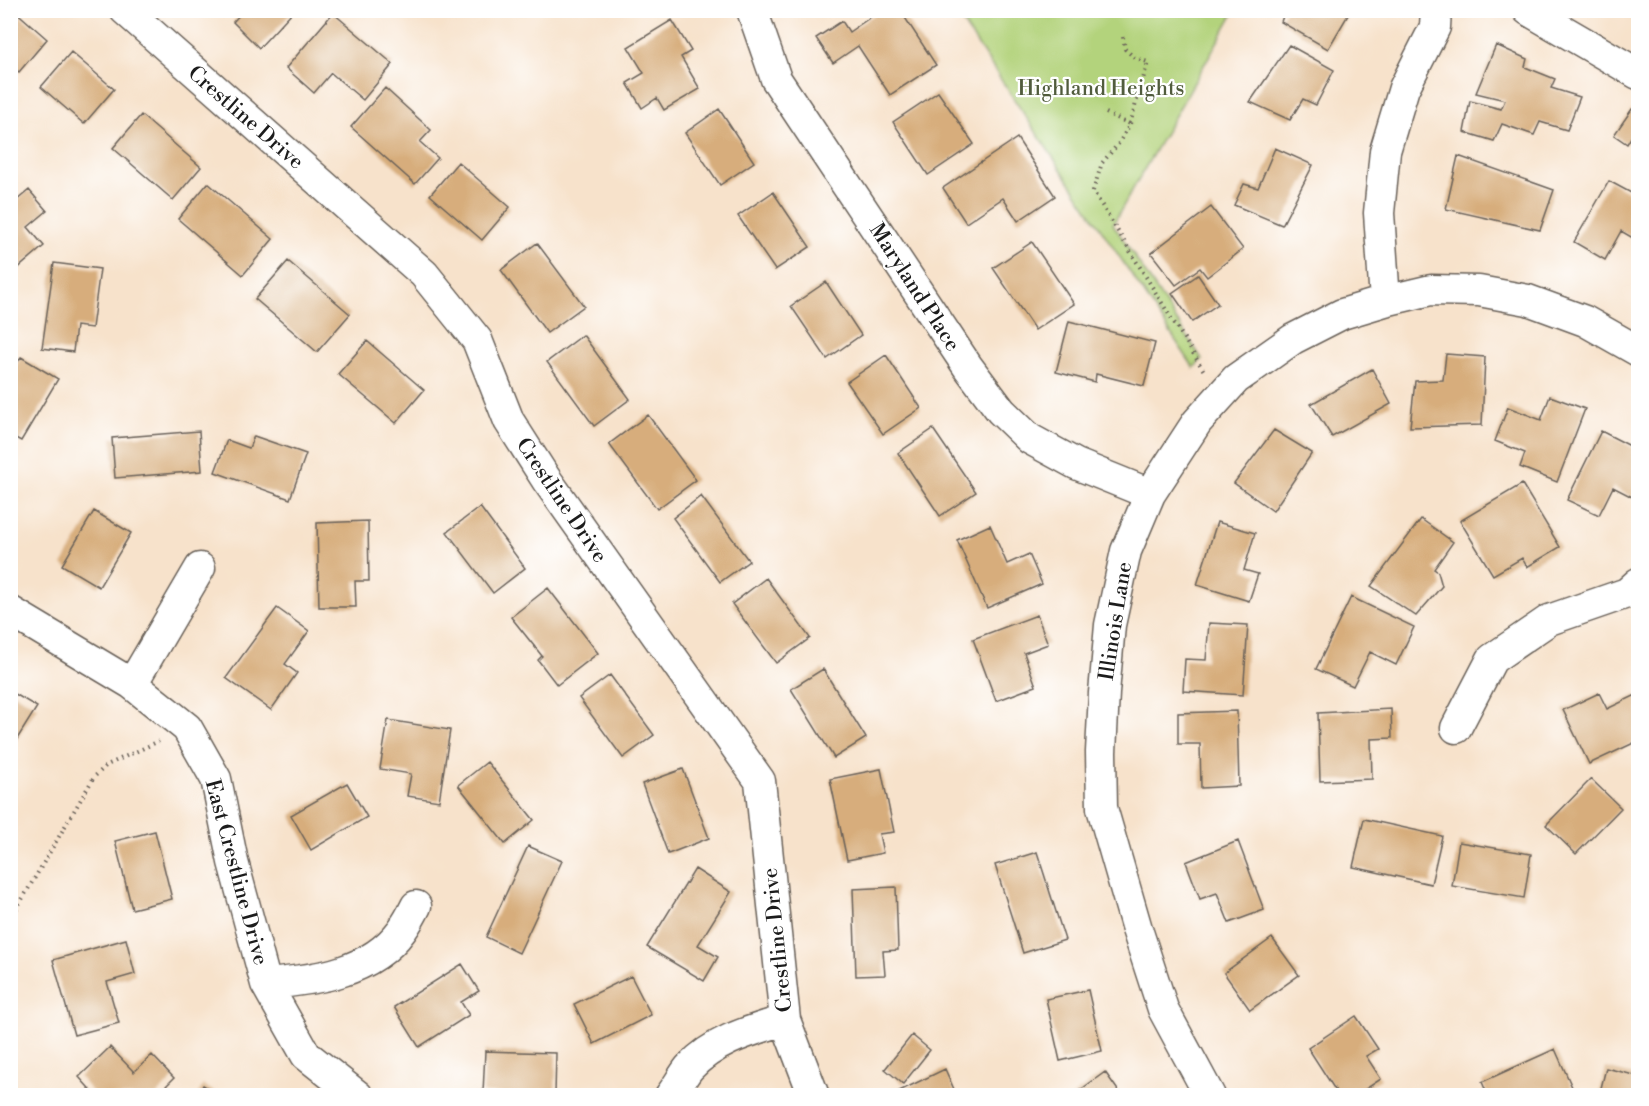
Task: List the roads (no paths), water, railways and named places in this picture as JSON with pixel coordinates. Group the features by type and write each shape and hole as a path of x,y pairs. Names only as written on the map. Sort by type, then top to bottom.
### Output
{"street":[{"name":"Crestline Drive","path":"125,10 424,274 477,340 509,421 546,479 760,781 785,1020 814,1095"},
{"name":"Maryland Place","path":"752,10 776,79 968,367 1001,411 1030,439 1076,464 1150,494"},
{"path":"1385,301 1378,213 1385,151 1404,88 1435,27 1436,10"},
{"path":"1528,10 1638,74"},
{"name":"Illinois Lane","path":"1210,1095 1163,1009 1102,808 1101,752 1110,625 1126,551 1150,494 1197,422 1236,379 1293,339 1342,314 1385,301 1431,290 1479,291 1528,300 1585,321 1638,351"},
{"path":"132,684 200,568"},
{"path":"1456,728 1492,659 1549,620 1627,593 1638,583"},
{"name":"East Crestline Drive","path":"10,611 132,684 187,728 216,779 233,862 266,984 306,1055 358,1095"},
{"name":"East Crestline Drive","path":"266,984 310,980 344,971 375,956 401,932 416,906"},
{"path":"670,1095 689,1068 717,1044 785,1020"}],"park label":[{"name":"Highland Heights","path":"1101,88"}]}
